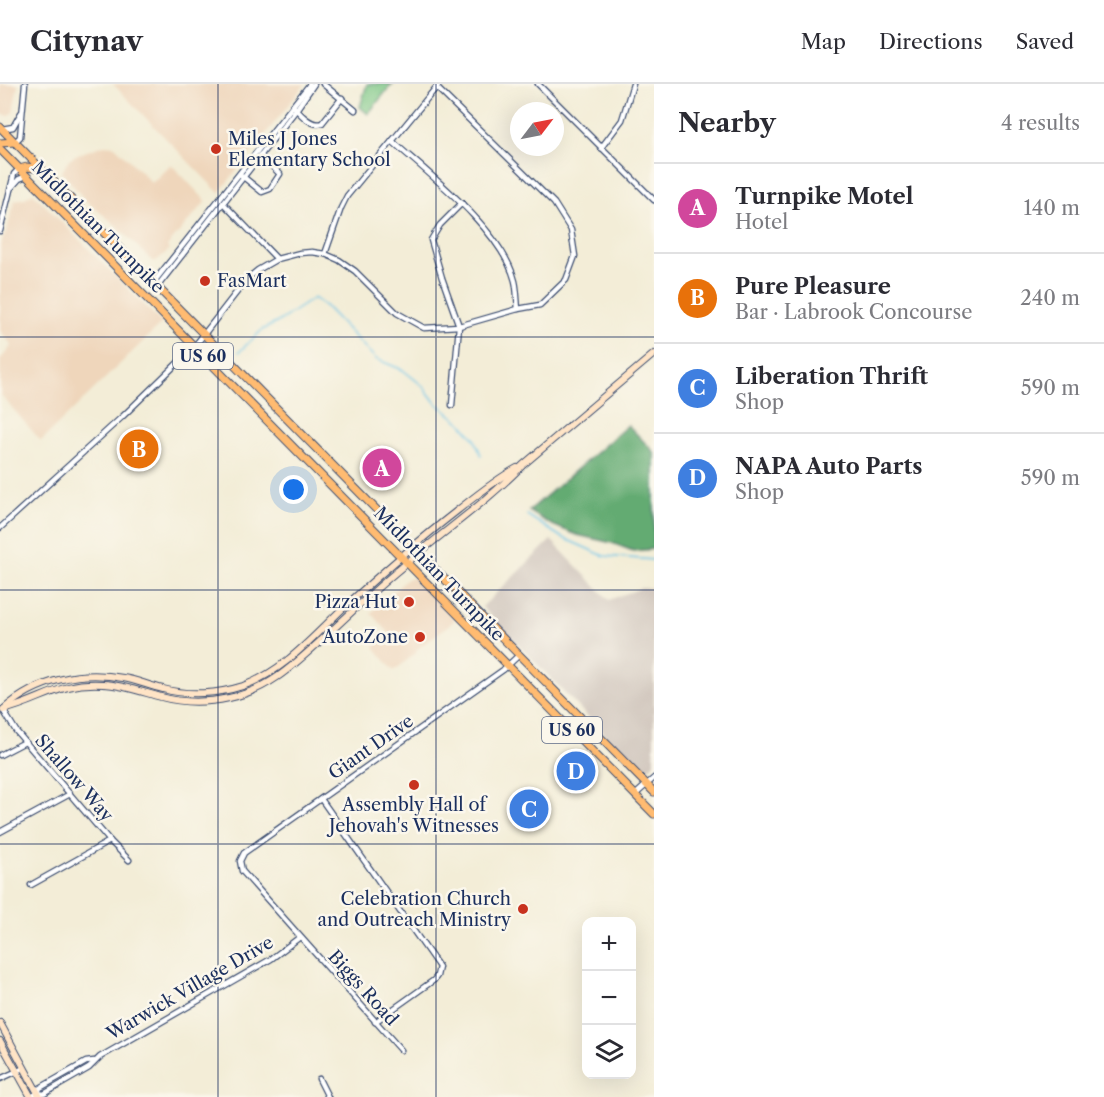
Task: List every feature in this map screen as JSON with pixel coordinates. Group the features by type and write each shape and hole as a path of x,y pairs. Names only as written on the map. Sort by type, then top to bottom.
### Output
{"main road":[{"name":"Midlothian Turnpike","path":"1,128 654,792"},
{"path":"0,143 15,142"},
{"name":"Midlothian Turnpike","path":"0,149 654,814"},
{"path":"19,169 27,167 41,169"}],"street":[{"path":"15,142 20,137 25,84"},
{"path":"155,285 312,84"},
{"path":"323,84 356,110"},
{"path":"538,84 654,200"},
{"path":"544,90 549,84"},
{"path":"601,148 622,120 633,84"},
{"path":"0,528 122,417 194,347 243,283 258,270 277,259 300,253 325,254 355,271 397,313 424,328 459,326 540,305 566,280 574,256 571,230 554,203 438,86 347,196 325,254"},
{"path":"294,108 313,124 319,125 342,98"},
{"path":"1,128 13,127 22,111"},
{"path":"392,141 462,203 501,250 514,280 518,309"},
{"path":"241,175 262,192 270,189 280,174 258,154"},
{"path":"0,231 14,174 19,169"},
{"path":"11,189 17,180 27,176"},
{"path":"221,201 277,259"},
{"path":"452,405 459,326 441,278 431,240 440,225 462,203"},
{"path":"2,710 19,706 55,690 86,684 120,686 182,701 205,702 252,691 273,680 307,653 407,562 504,484 523,465 654,354"},
{"path":"2,710 16,698 31,690 77,676 117,677 179,692 203,693 227,690 250,683 270,673 302,647 413,546 500,477 523,465"},
{"path":"302,647 307,653"},
{"name":"Giant Drive","path":"240,861 244,853 519,655"},
{"name":"Shallow Way","path":"2,710 25,742 129,860"},
{"path":"0,755 25,742"},
{"path":"635,795 654,778"},
{"path":"0,832 70,794"},
{"path":"321,799 437,962 439,972 434,980 375,1022"},
{"path":"31,885 110,841"},
{"name":"Biggs Road","path":"240,861 242,871 400,1050"},
{"name":"Warwick Village Drive","path":"36,1096 40,1088 86,1062 94,1061 271,959 300,937"},
{"path":"0,1023 36,1096"},
{"path":"0,1041 16,1071 36,1096"},
{"path":"1,1077 24,1068"},
{"path":"319,1079 328,1097"}],"shaded area":[{"path":"0,84 18,84 13,112 9,116 0,113"},
{"name":"Miles J Jones Elementary School","path":"113,84 305,84 219,193"},
{"path":"104,145 115,146 152,183 171,164 206,201 167,246 169,250 156,261 152,261 117,226 86,201 62,172 68,161 76,155"},
{"path":"33,193 162,323 41,441 0,394 0,360 12,345 0,331 0,244 7,230 15,200"},
{"path":"551,540 609,600 641,588 654,588 654,763 643,774 482,607"},
{"path":"408,578 414,578 455,620 416,650 417,652 394,671 374,647 389,633 371,613"}],"green space":[{"path":"367,84 392,84 368,114 360,107"},
{"path":"628,425 654,452 654,549 633,551 612,543 577,535 550,524 529,511"}],"waterway":[{"path":"239,352 262,330 314,298 325,306 376,359 403,370 423,386 435,402 461,423 474,438 481,455"},
{"path":"527,515 561,537 604,556 654,560"}],"place":[{"name":"Miles J Jones Elementary School","path":"216,149"},
{"name":"FasMart","path":"205,281"},
{"name":"Pure Pleasure","path":"139,449"},
{"name":"Turnpike Motel","path":"382,468"},
{"name":"Pizza Hut","path":"409,602"},
{"name":"AutoZone","path":"420,637"},
{"name":"NAPA Auto Parts","path":"576,771"},
{"name":"Assembly Hall of Jehovah's Witnesses","path":"414,785"},
{"name":"Liberation Thrift","path":"529,809"},
{"name":"Celebration Church and Outreach Ministry","path":"523,909"}]}
